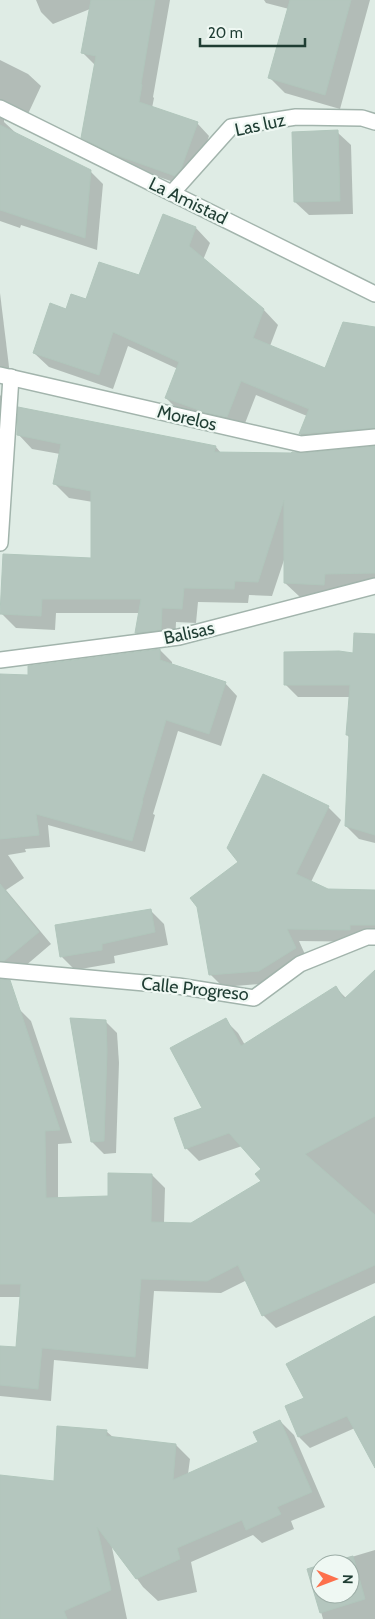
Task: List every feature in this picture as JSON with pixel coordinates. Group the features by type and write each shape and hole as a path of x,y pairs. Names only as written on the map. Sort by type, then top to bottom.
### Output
{"street":[{"name":"La Amistad","path":"0,108 375,294"},
{"name":"Las luz","path":"172,194 231,127 296,117 362,118 375,122"},
{"name":"Morelos","path":"6,376 301,444 375,438"},
{"path":"0,543 6,376"},
{"name":"Balisas","path":"0,660 179,637 375,586"},
{"name":"Calle Progreso","path":"0,970 178,986 254,998 300,964 367,937 375,937"}],"building":[{"path":"91,0 155,0 139,102 198,122 181,169 175,176 116,155 81,138 96,56 81,53"},
{"path":"290,0 351,0 325,95 268,78"},
{"path":"0,125 91,170 85,238 0,210"},
{"path":"338,130 340,201 294,202 292,132"},
{"path":"163,214 196,227 189,246 264,309 253,338 325,368 343,322 375,327 375,428 299,434 309,409 241,381 227,417 207,413 165,398 179,362 113,332 99,375 33,353 50,303 66,309 71,294 86,299 99,262 139,275"},
{"path":"18,407 216,446 214,452 302,453 375,446 375,573 325,574 324,585 284,583 284,500 258,582 235,581 234,589 184,588 182,609 162,608 161,630 135,633 141,599 42,599 41,616 0,614 3,554 91,558 91,491 53,484 61,444 17,435"},
{"path":"354,633 375,634 375,835 345,826 349,735 346,735 350,685 284,685 284,652 339,651 353,653"},
{"path":"160,649 160,660 226,682 209,734 166,720 132,841 36,814 39,835 0,839 0,674 28,675 28,666"},
{"path":"263,774 329,806 296,874 328,889 375,890 375,925 350,925 350,930 287,929 296,948 259,971 209,975 197,907 190,898 238,862 227,848"},
{"path":"0,884 39,932 4,961 0,961"},
{"path":"151,909 155,932 102,944 102,950 60,957 55,925"},
{"path":"375,970 375,1116 305,1154 375,1215 375,1265 262,1316 238,1265 207,1281 141,1279 135,1357 42,1348 38,1389 0,1385 0,1346 16,1347 21,1284 0,1284 0,979 10,980 60,1130 45,1131 46,1198 108,1196 108,1173 152,1174 151,1222 191,1223 261,1181 255,1174 261,1169 229,1133 185,1149 174,1118 202,1108 170,1048 226,1018 241,1046 336,986 344,999"},
{"path":"70,1018 106,1020 107,1051 104,1141 91,1142"},
{"path":"375,1316 375,1468 347,1416 298,1437 285,1406 304,1398 286,1364"},
{"path":"280,1420 312,1492 277,1507 281,1514 246,1530 242,1520 177,1548 180,1559 136,1579 97,1527 111,1590 64,1611 67,1619 0,1619 0,1475 54,1481 57,1426 107,1430 106,1436 176,1444 173,1480 258,1442 253,1432"},
{"path":"310,1568 310,1579 307,1569"},
{"path":"360,1581 365,1599 360,1601"},
{"path":"317,1604 349,1604 320,1613"}]}
